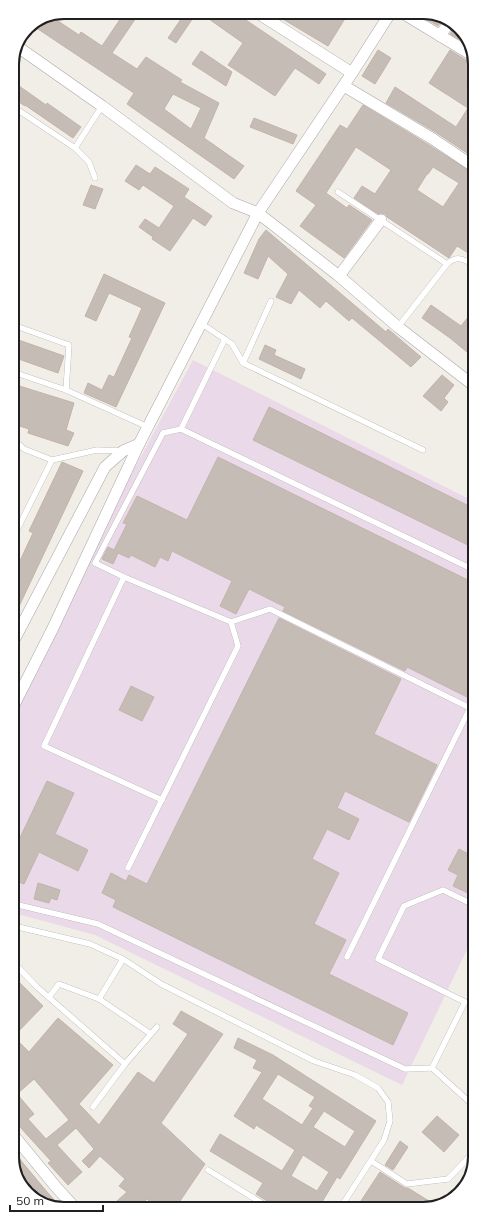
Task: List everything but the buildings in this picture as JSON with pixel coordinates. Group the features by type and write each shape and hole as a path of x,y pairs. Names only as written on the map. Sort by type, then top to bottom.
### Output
{"street":[{"path":"267,19 352,73"},
{"path":"19,695 53,628 139,444 258,213 344,86 387,19"},
{"path":"412,19 467,52"},
{"path":"440,36 447,26"},
{"path":"22,50 102,106 233,203 258,213 339,276 398,327 468,381"},
{"path":"344,86 432,139 468,163"},
{"path":"339,276 381,220"},
{"path":"19,632 105,467 123,451 139,444"},
{"path":"19,1142 70,1202"}],"lane":[{"path":"75,148 102,106"},
{"path":"19,111 75,148 89,162 96,178"},
{"path":"338,192 447,264"},
{"path":"398,327 447,264 457,258 468,261"},
{"path":"243,363 271,301"},
{"path":"202,324 232,344 243,363 423,450"},
{"path":"19,327 70,345 66,390"},
{"path":"181,429 225,339"},
{"path":"19,374 66,390 148,427"},
{"path":"468,567 181,429 163,433 95,562 124,577 231,622 270,609 468,707"},
{"path":"19,444 24,449 52,460 97,450 123,451"},
{"path":"19,526 52,460"},
{"path":"124,577 44,746 162,800"},
{"path":"128,868 238,646 231,622"},
{"path":"347,956 468,712"},
{"path":"432,1068 465,1002 378,959 404,906 443,890 468,902"},
{"path":"19,905 98,924 405,1069 432,1068 468,1101"},
{"path":"19,927 90,944 122,959 161,984 314,1060 355,1075 378,1088 388,1102 390,1121 384,1140 344,1202"},
{"path":"99,999 122,959"},
{"path":"19,968 49,997 125,1064"},
{"path":"49,997 59,984 99,999 151,1034"},
{"path":"93,1107 125,1064 157,1027"},
{"path":"371,1161 407,1184 448,1179 468,1159"},
{"path":"208,1170 259,1202"}],"shaded area":[{"path":"193,360 468,498 468,948 402,1085 95,935 19,914 19,683"}]}
